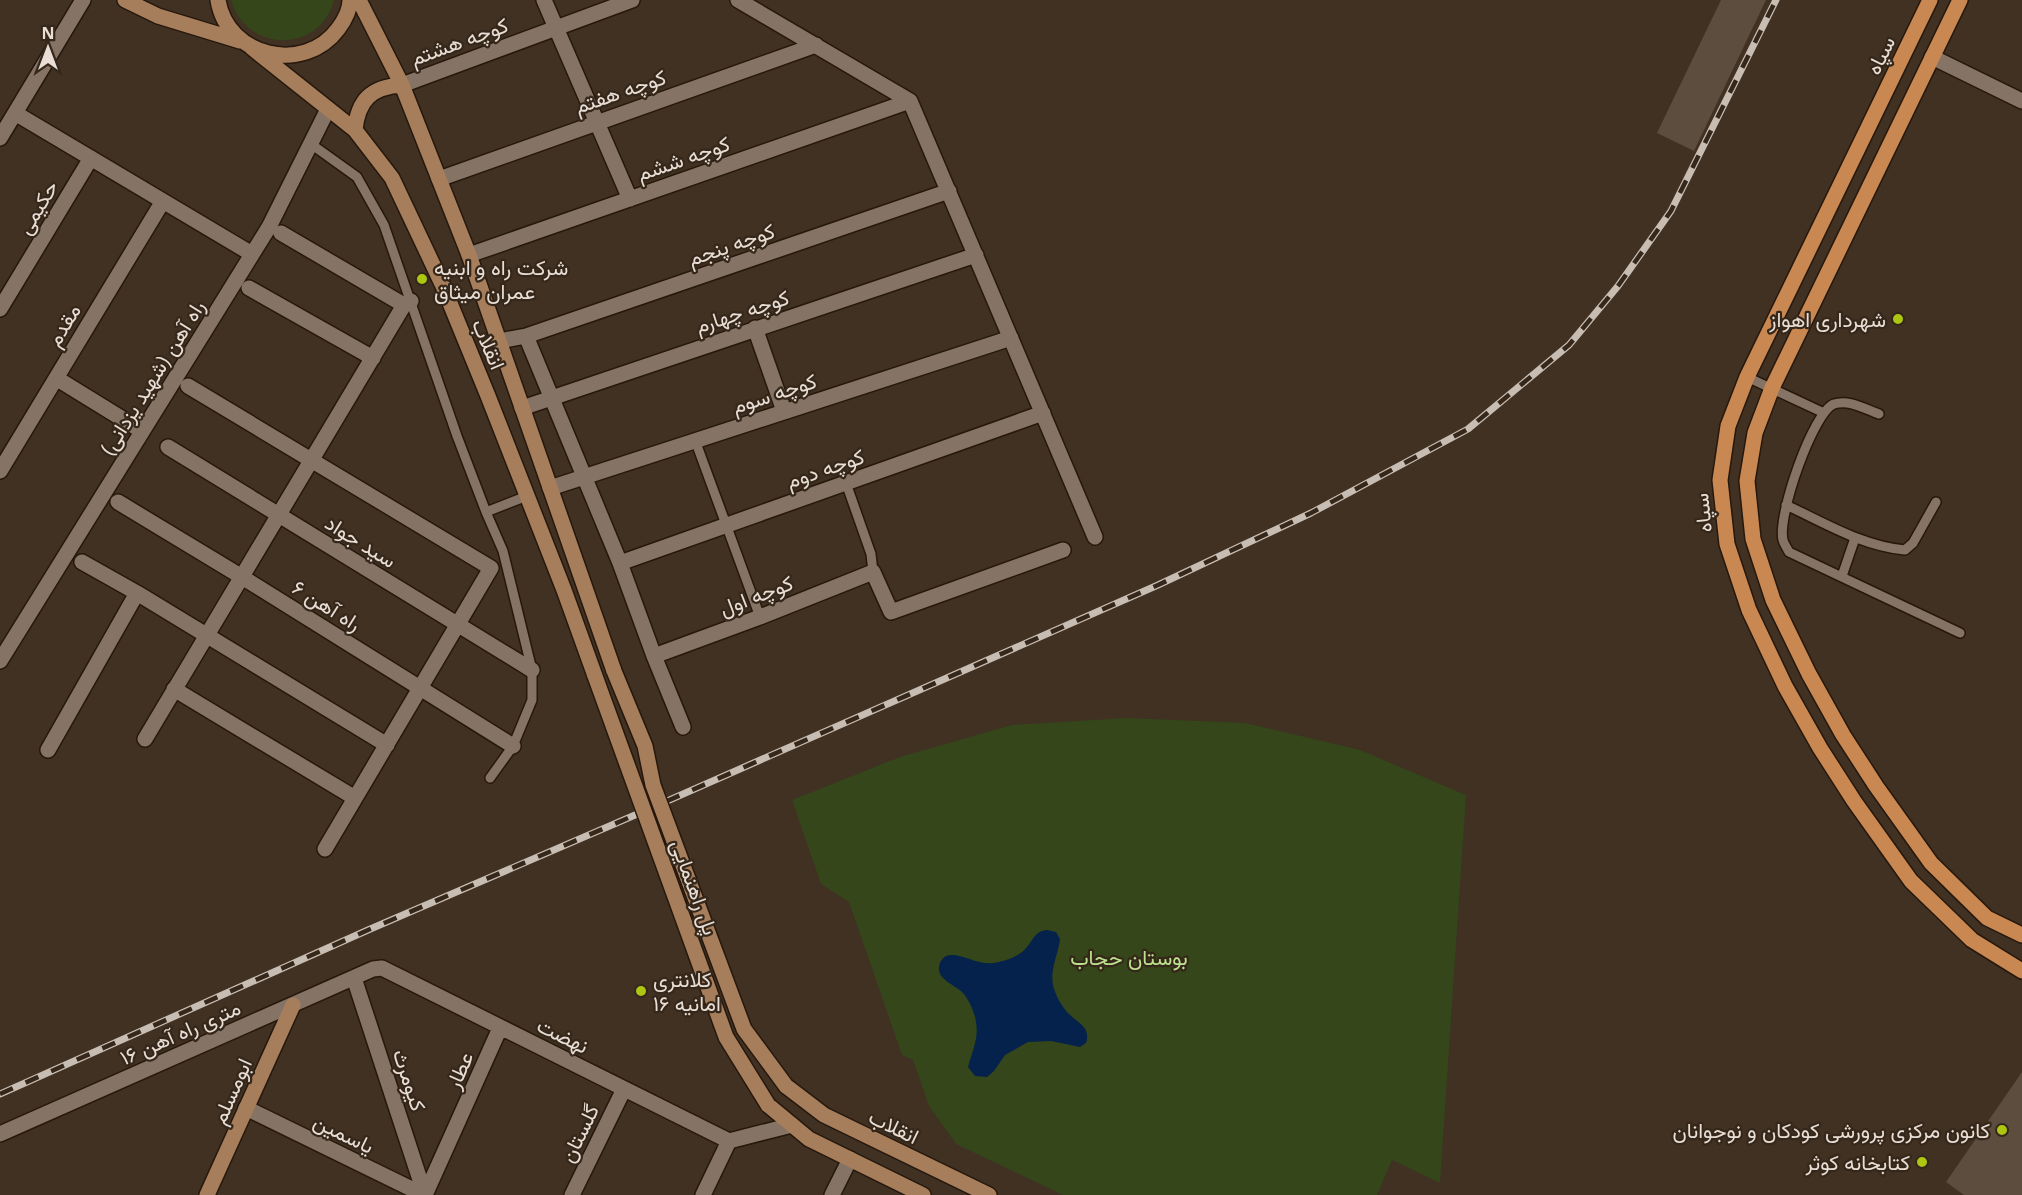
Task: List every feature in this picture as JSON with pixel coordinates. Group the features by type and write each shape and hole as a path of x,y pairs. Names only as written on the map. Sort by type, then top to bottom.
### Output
{"main road":[{"name":"انقلاب","path":"125,0 158,16 248,45 355,130 392,178 443,286 527,496 595,676"},
{"path":"218,0 226,24 248,45 268,54 286,56 303,53 319,46 333,35 344,21 350,0"},
{"name":"انقلاب","path":"358,0 402,85 469,255 614,671"},
{"name":"سپاه","path":"1930,0 1747,377 1728,426 1720,480 1727,544 1749,610 1785,686 1820,748 1854,801 1911,881 1972,940 2020,966"},
{"path":"1960,0 1772,388 1755,433 1747,481 1753,539 1773,600 1809,674 1843,735 1931,863 1987,918 2022,935"},
{"path":"355,130 356,115 363,102 373,92 387,86 402,85"},
{"name":"پل راهنمایی","path":"614,671 645,746 653,785 744,1029 786,1086"},
{"name":"پل راهنمایی","path":"595,676 726,1037 768,1105 792,1125"},
{"name":"ابومسلم","path":"207,1195 293,1005"},
{"name":"انقلاب","path":"786,1086 824,1115 988,1195"},
{"path":"792,1125 809,1139 923,1195"}],"street":[{"path":"0,138 83,0"},
{"path":"544,0 630,199"},
{"name":"کوچه هشتم","path":"402,85 632,0"},
{"path":"738,0 910,100 1095,537"},
{"name":"کوچه هفتم","path":"439,179 816,45"},
{"path":"1932,57 2022,101"},
{"name":"کوچه ششم","path":"469,255 910,100"},
{"name":"راه آهن (شهید یزدانی)","path":"2,654 270,227 328,109"},
{"path":"15,113 252,254"},
{"name":"حکیمی","path":"0,309 91,158"},
{"name":"کوچه پنجم","path":"499,341 526,336 949,191"},
{"name":"مقدم","path":"0,471 163,201"},
{"path":"145,739 311,460 408,303 281,233"},
{"name":"کوچه چهارم","path":"522,408 551,396 976,255"},
{"path":"249,288 373,358"},
{"path":"755,328 784,411"},
{"path":"526,336 620,563 683,727"},
{"name":"کوچه سوم","path":"550,488 1011,338"},
{"path":"56,378 142,431"},
{"path":"188,386 491,568 325,849"},
{"name":"کوچه دوم","path":"620,563 1043,413"},
{"name":"سید جواد","path":"168,447 532,670"},
{"name":"راه آهن ۶","path":"118,502 513,746"},
{"path":"873,572 891,612 1063,550"},
{"path":"82,562 387,745"},
{"name":"کوچه اول","path":"654,656 873,572"},
{"path":"48,750 137,593"},
{"path":"174,690 355,798"},
{"name":"۱۶ متری راه آهن","path":"0,1134 378,968"},
{"name":"نهضت","path":"378,968 729,1140"},
{"name":"کیومرث","path":"354,978 425,1195"},
{"name":"عطار","path":"425,1195 500,1028"},
{"name":"گلستان","path":"573,1195 624,1089"},
{"name":"یاسمین","path":"246,1108 425,1195"},
{"path":"703,1195 729,1140 792,1125"},
{"path":"832,1195 850,1159"}],"lane":[{"path":"311,144 357,177 384,225 408,303 486,512 503,551 532,670 532,700 513,746 490,778"},
{"path":"1747,377 1824,413"},
{"path":"1879,414 1849,402 1833,404 1824,413 1795,472 1782,526 1783,540 1789,552 1960,633"},
{"path":"694,440 760,617"},
{"path":"846,483 871,554 873,572"},
{"path":"486,512 527,496"},
{"path":"1786,505 1855,538 1882,547 1905,550 1913,543 1936,502"},
{"path":"1842,576 1855,538"}],"green space":[{"path":"231,0 334,0 326,18 314,30 299,38 283,40 266,38 251,30 239,17"},
{"name":"بوستان حجاب","path":"1127,718 1245,723 1360,750 1466,795 1440,1183 1392,1160 1377,1195 1063,1195 956,1144 929,1106 913,1060 902,1055 849,902 821,884 792,800 900,757 1012,725"}],"water":[{"path":"1047,930 1056,932 1060,939 1052,979 1054,989 1064,1008 1085,1029 1086,1043 1080,1047 1051,1041 1028,1042 1005,1055 987,1077 975,1076 968,1067 977,1034 974,1015 963,993 942,977 939,969 940,962 946,956 951,955 984,963 1007,960 1022,952 1037,934"}],"building":[{"path":"1721,0 1766,0 1694,151 1657,133"},
{"name":"کانون مرکزی پرورشی کودکان و نوجوانان","path":"2022,1072 2022,1195 1964,1195 1946,1182"}],"railway":[{"path":"0,1094 368,930 1158,585 1311,513 1468,429 1569,345 1618,286 1671,211 1776,0"}],"place":[{"name":"شرکت راه و ابنیه عمران میثاق","path":"422,279"},
{"name":"شهرداری اهواز","path":"1898,319"},
{"name":"کلانتری ۱۶ امانیه","path":"641,991"},
{"name":"کانون مرکزی پرورشی کودکان و نوجوانان","path":"2002,1130"},
{"name":"کتابخانه کوثر","path":"1922,1162"}]}
